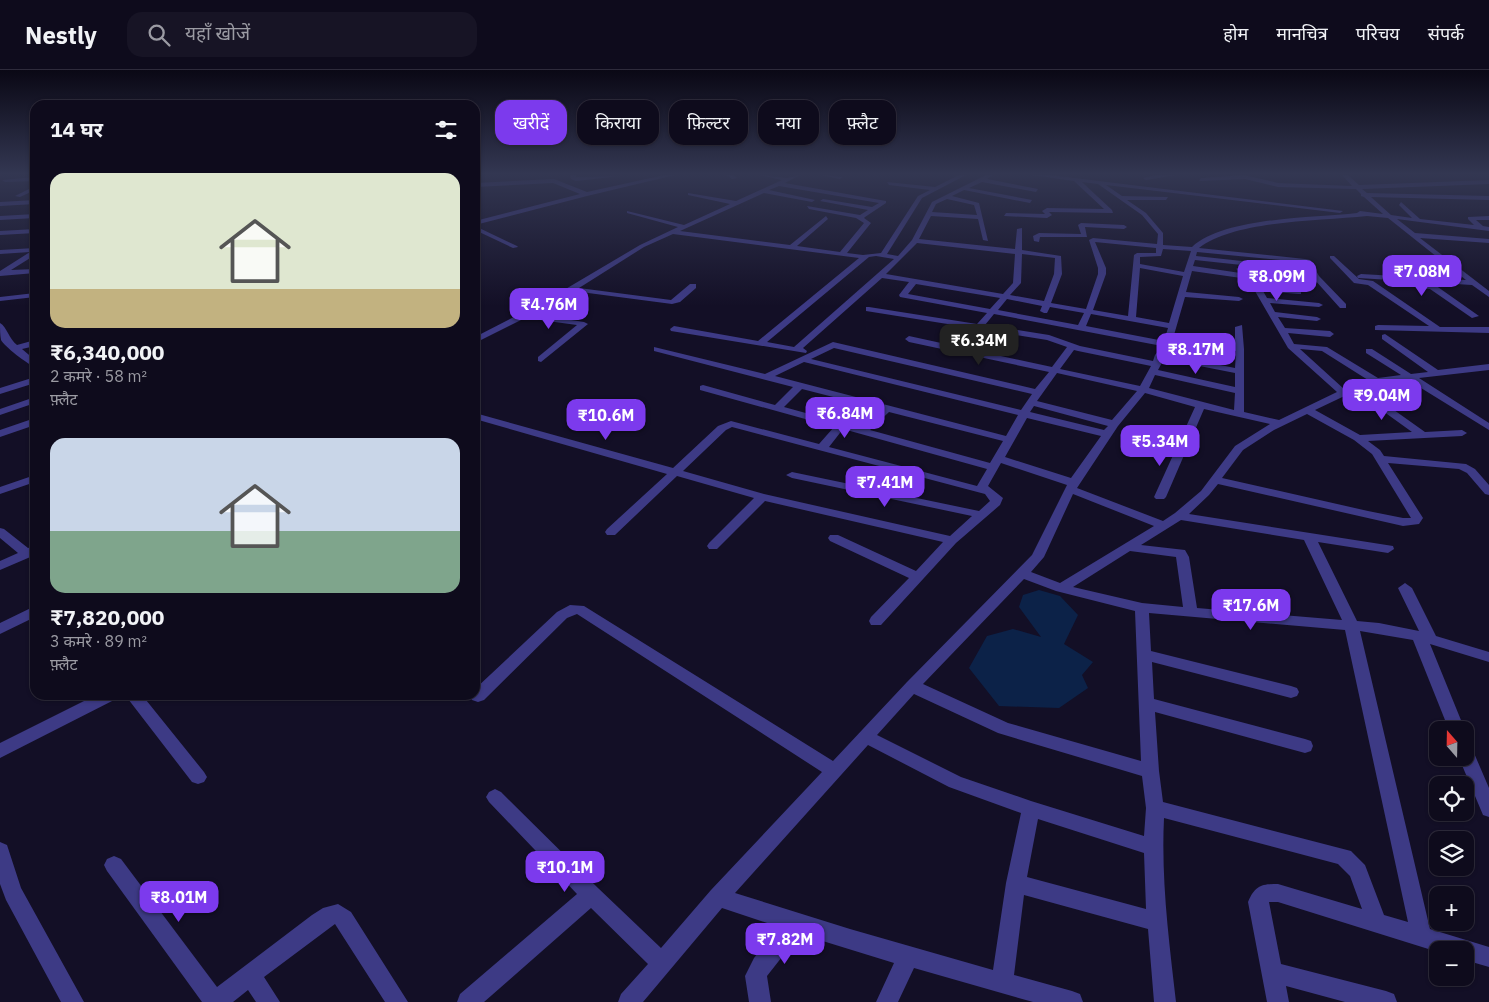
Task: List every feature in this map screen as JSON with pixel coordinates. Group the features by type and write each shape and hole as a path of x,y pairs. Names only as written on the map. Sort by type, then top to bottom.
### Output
{"street":[{"path":"480,222 492,218"},
{"path":"654,218 682,226"},
{"path":"480,338 524,316 628,254 700,218"},
{"path":"792,247 825,218"},
{"path":"842,254 868,223 860,218"},
{"path":"883,255 906,218"},
{"path":"766,377 799,355 880,275 900,258 914,241 927,218"},
{"path":"980,218 986,240"},
{"path":"1117,218 1124,226 1128,242"},
{"path":"1132,319 1138,266 1137,255 1158,256 1162,245 1160,231 1149,218"},
{"path":"629,1002 718,897 912,686 1038,557 1072,486 1110,429 1143,388 1162,350 1191,262 1208,238 1239,227 1323,218"},
{"path":"1392,218 1489,295"},
{"path":"1401,218 1489,229"},
{"path":"1471,218 1481,228"},
{"path":"0,225 30,223"},
{"path":"1037,241 1037,235 1085,236 1081,225 1124,226"},
{"path":"480,230 515,247"},
{"path":"979,327 991,311 1008,296 1017,284 1020,230"},
{"path":"0,233 30,231"},
{"path":"671,232 864,257"},
{"path":"1412,235 1489,241"},
{"path":"1464,239 1477,248 1489,249"},
{"path":"914,241 1020,251 1059,257 1058,274 1039,320"},
{"path":"1081,327 1090,311 1102,274 1102,268 1091,241 1162,245 1191,262 1248,276 1258,288 1290,346 1343,393"},
{"path":"0,252 30,251"},
{"path":"758,344 864,257 870,254 900,258"},
{"path":"0,273 30,255"},
{"path":"1332,257 1358,282 1430,287 1475,316"},
{"path":"1138,266 1191,262 1303,260 1307,262 1314,274 1343,306"},
{"path":"0,263 30,261"},
{"path":"1191,262 1314,274"},
{"path":"0,273 30,271"},
{"path":"880,275 1132,319 1162,350 1239,391"},
{"path":"1351,275 1489,286"},
{"path":"914,281 903,294 1081,327 1238,371"},
{"path":"1369,282 1437,328"},
{"path":"571,289 672,302 693,286"},
{"path":"941,302 956,288"},
{"path":"1258,288 1298,292"},
{"path":"1182,294 1239,299"},
{"path":"0,299 30,296"},
{"path":"1263,300 1319,305"},
{"path":"869,309 1067,344 1162,350 1240,349"},
{"path":"1272,314 1317,319"},
{"path":"524,316 584,324 541,359"},
{"path":"984,491 982,487 1067,344 1069,325"},
{"path":"0,326 6,341 30,360"},
{"path":"1239,327 1239,415"},
{"path":"1378,328 1489,330"},
{"path":"674,329 758,344 1024,414 1110,429"},
{"path":"1281,330 1330,334"},
{"path":"1385,337 1436,372"},
{"path":"909,339 1143,388 1239,415 1280,423"},
{"path":"14,349 30,344"},
{"path":"799,355 813,353 829,345 836,346 1034,397 1110,429"},
{"path":"1290,346 1324,349 1376,381"},
{"path":"656,348 1010,440"},
{"path":"1369,351 1489,427"},
{"path":"1061,588 1179,516 1196,503 1239,448 1280,423 1309,411 1356,387 1376,381 1436,372 1489,367"},
{"path":"0,391 30,382"},
{"path":"778,407 800,386"},
{"path":"1356,387 1423,435"},
{"path":"703,388 863,431 996,463 1072,486 1163,525"},
{"path":"0,412 30,402"},
{"path":"1160,497 1200,405"},
{"path":"863,431 886,409"},
{"path":"1214,480 1368,515 1403,522 1415,521 1417,518 1381,459 1368,444 1309,411"},
{"path":"480,417 762,497 952,540"},
{"path":"0,434 30,423"},
{"path":"611,532 672,472 725,425 736,425 984,491 998,500 984,515 952,540 876,621"},
{"path":"821,449 841,425"},
{"path":"1358,438 1462,433"},
{"path":"1381,459 1462,466 1471,471 1489,492"},
{"path":"792,475 984,515"},
{"path":"0,491 30,480"},
{"path":"713,546 762,497"},
{"path":"1179,516 1388,549"},
{"path":"0,532 30,551"},
{"path":"1309,537 1321,558 1351,624 1421,936"},
{"path":"834,538 918,577"},
{"path":"1128,547 1180,553 1183,557 1191,611"},
{"path":"0,566 30,552"},
{"path":"1023,574 1061,588 1142,608 1351,624 1424,637 1489,657"},
{"path":"1406,588 1454,721"},
{"path":"1142,608 1150,771 1155,808 1153,847 1157,922 1165,1002"},
{"path":"480,694 562,615 570,610 579,609 835,771"},
{"path":"0,629 30,614"},
{"path":"1143,654 1291,692"},
{"path":"912,686 1004,728 1150,771"},
{"path":"0,751 100,700"},
{"path":"137,700 198,777"},
{"path":"1146,703 1305,746"},
{"path":"867,737 956,782 1030,810 1153,847"},
{"path":"1471,766 1489,808"},
{"path":"495,797 662,963"},
{"path":"1155,808 1344,857 1358,871 1377,924"},
{"path":"1002,982 1016,884 1030,810"},
{"path":"0,851 5,872 13,892 73,1002"},
{"path":"114,865 215,1002 319,922 330,915 338,914 344,919 397,1002"},
{"path":"1016,884 1157,922"},
{"path":"1278,1002 1258,902 1264,893 1278,893 1489,956"},
{"path":"468,1002 592,895"},
{"path":"718,897 908,957 1070,1002"},
{"path":"760,1002 756,976 761,965 796,923"},
{"path":"887,1002 908,957"},
{"path":"1271,972 1386,1002"},
{"path":"250,975 269,1002"}],"water":[{"path":"1039,590 1060,596 1078,615 1064,644 1093,662 1082,675 1088,688 1059,708 999,706 969,668 987,636 1013,629 1041,637 1019,607 1023,595"}]}
